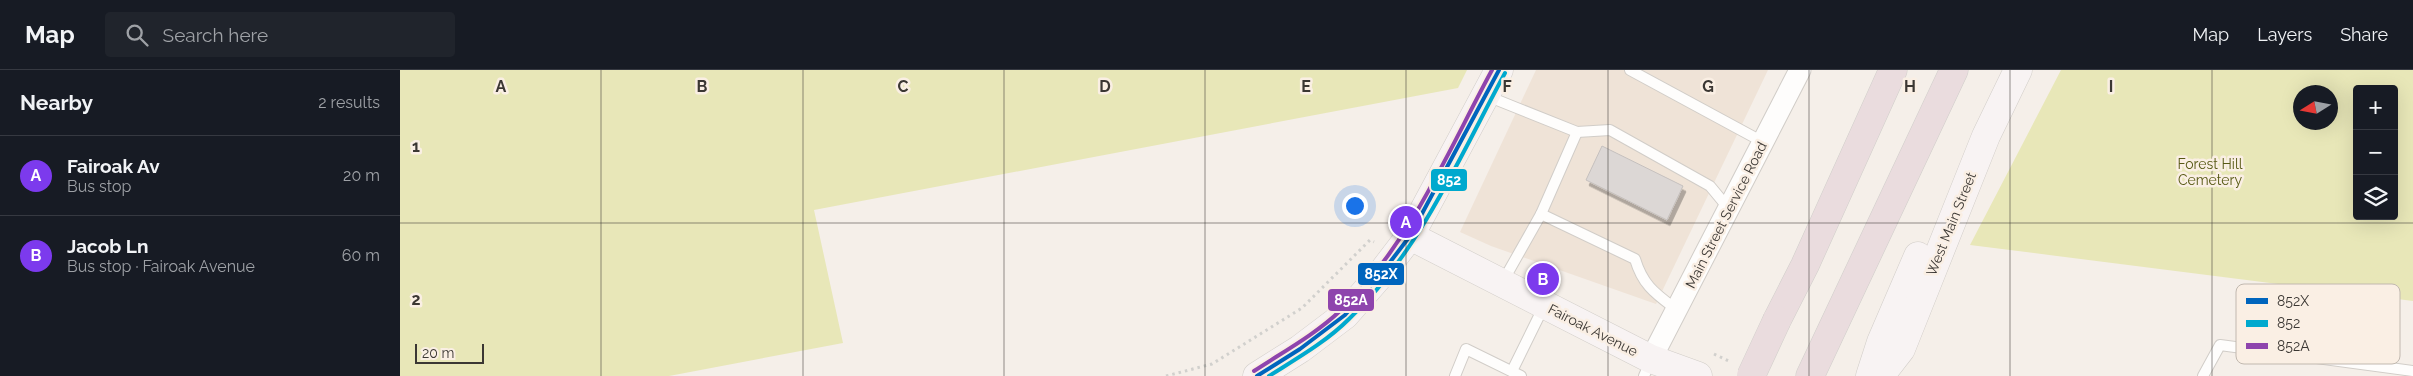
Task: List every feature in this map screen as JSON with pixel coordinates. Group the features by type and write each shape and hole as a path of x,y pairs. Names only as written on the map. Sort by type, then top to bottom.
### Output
{"highway":[{"path":"1751,376 1805,265 1893,70"},
{"path":"1810,376 1954,70"}],"street":[{"path":"1257,376 1300,349 1345,314 1381,274 1410,236 1499,70"},
{"name":"Main Street Service Road","path":"1648,368 1800,70"},
{"name":"West Main Street","path":"1870,376 1893,315 1979,115 2001,70"},
{"name":"West Main Street","path":"1880,376 1901,349 1986,136 2018,70"},
{"name":"Fairoak Avenue","path":"1410,236 1544,306 1648,368 1698,376"}],"lane":[{"path":"1631,72 1763,142"},
{"path":"1486,96 1578,132 1610,130 1710,186 1729,209"},
{"path":"1502,284 1541,214 1578,132"},
{"path":"1541,214 1635,259 1638,271 1648,288 1677,310"},
{"path":"1455,376 1466,349 1517,374 1544,306"},
{"path":"2203,376 2220,345 2236,347"},
{"path":"2361,364 2413,371"}],"path":[{"path":"1166,376 1212,364 1302,308 1370,240"}],"shaded area":[{"path":"1536,70 1768,70 1656,304 1491,246 1460,232"}],"green space":[{"path":"400,70 1467,70 1458,88 814,210 843,343 669,376 400,376"},
{"name":"Forest Hill Cemetery","path":"2061,70 2413,70 2413,301 2400,299 2400,284 2279,284 1970,245"}],"building":[{"path":"1602,146 1683,186 1667,220 1586,180"}],"transit line":[{"name":"852A","path":"1254,371 1321,327 1341,310 1365,285 1387,257 1426,196 1492,70"},
{"name":"852X","path":"1257,376 1300,349 1345,315 1381,274 1410,236 1499,70"},
{"name":"852","path":"1269,376 1331,335 1374,293 1397,264 1436,202 1505,73"}],"place":[{"name":"Fairoak Av","path":"1406,222"},
{"name":"Jacob Ln","path":"1543,279"}]}
